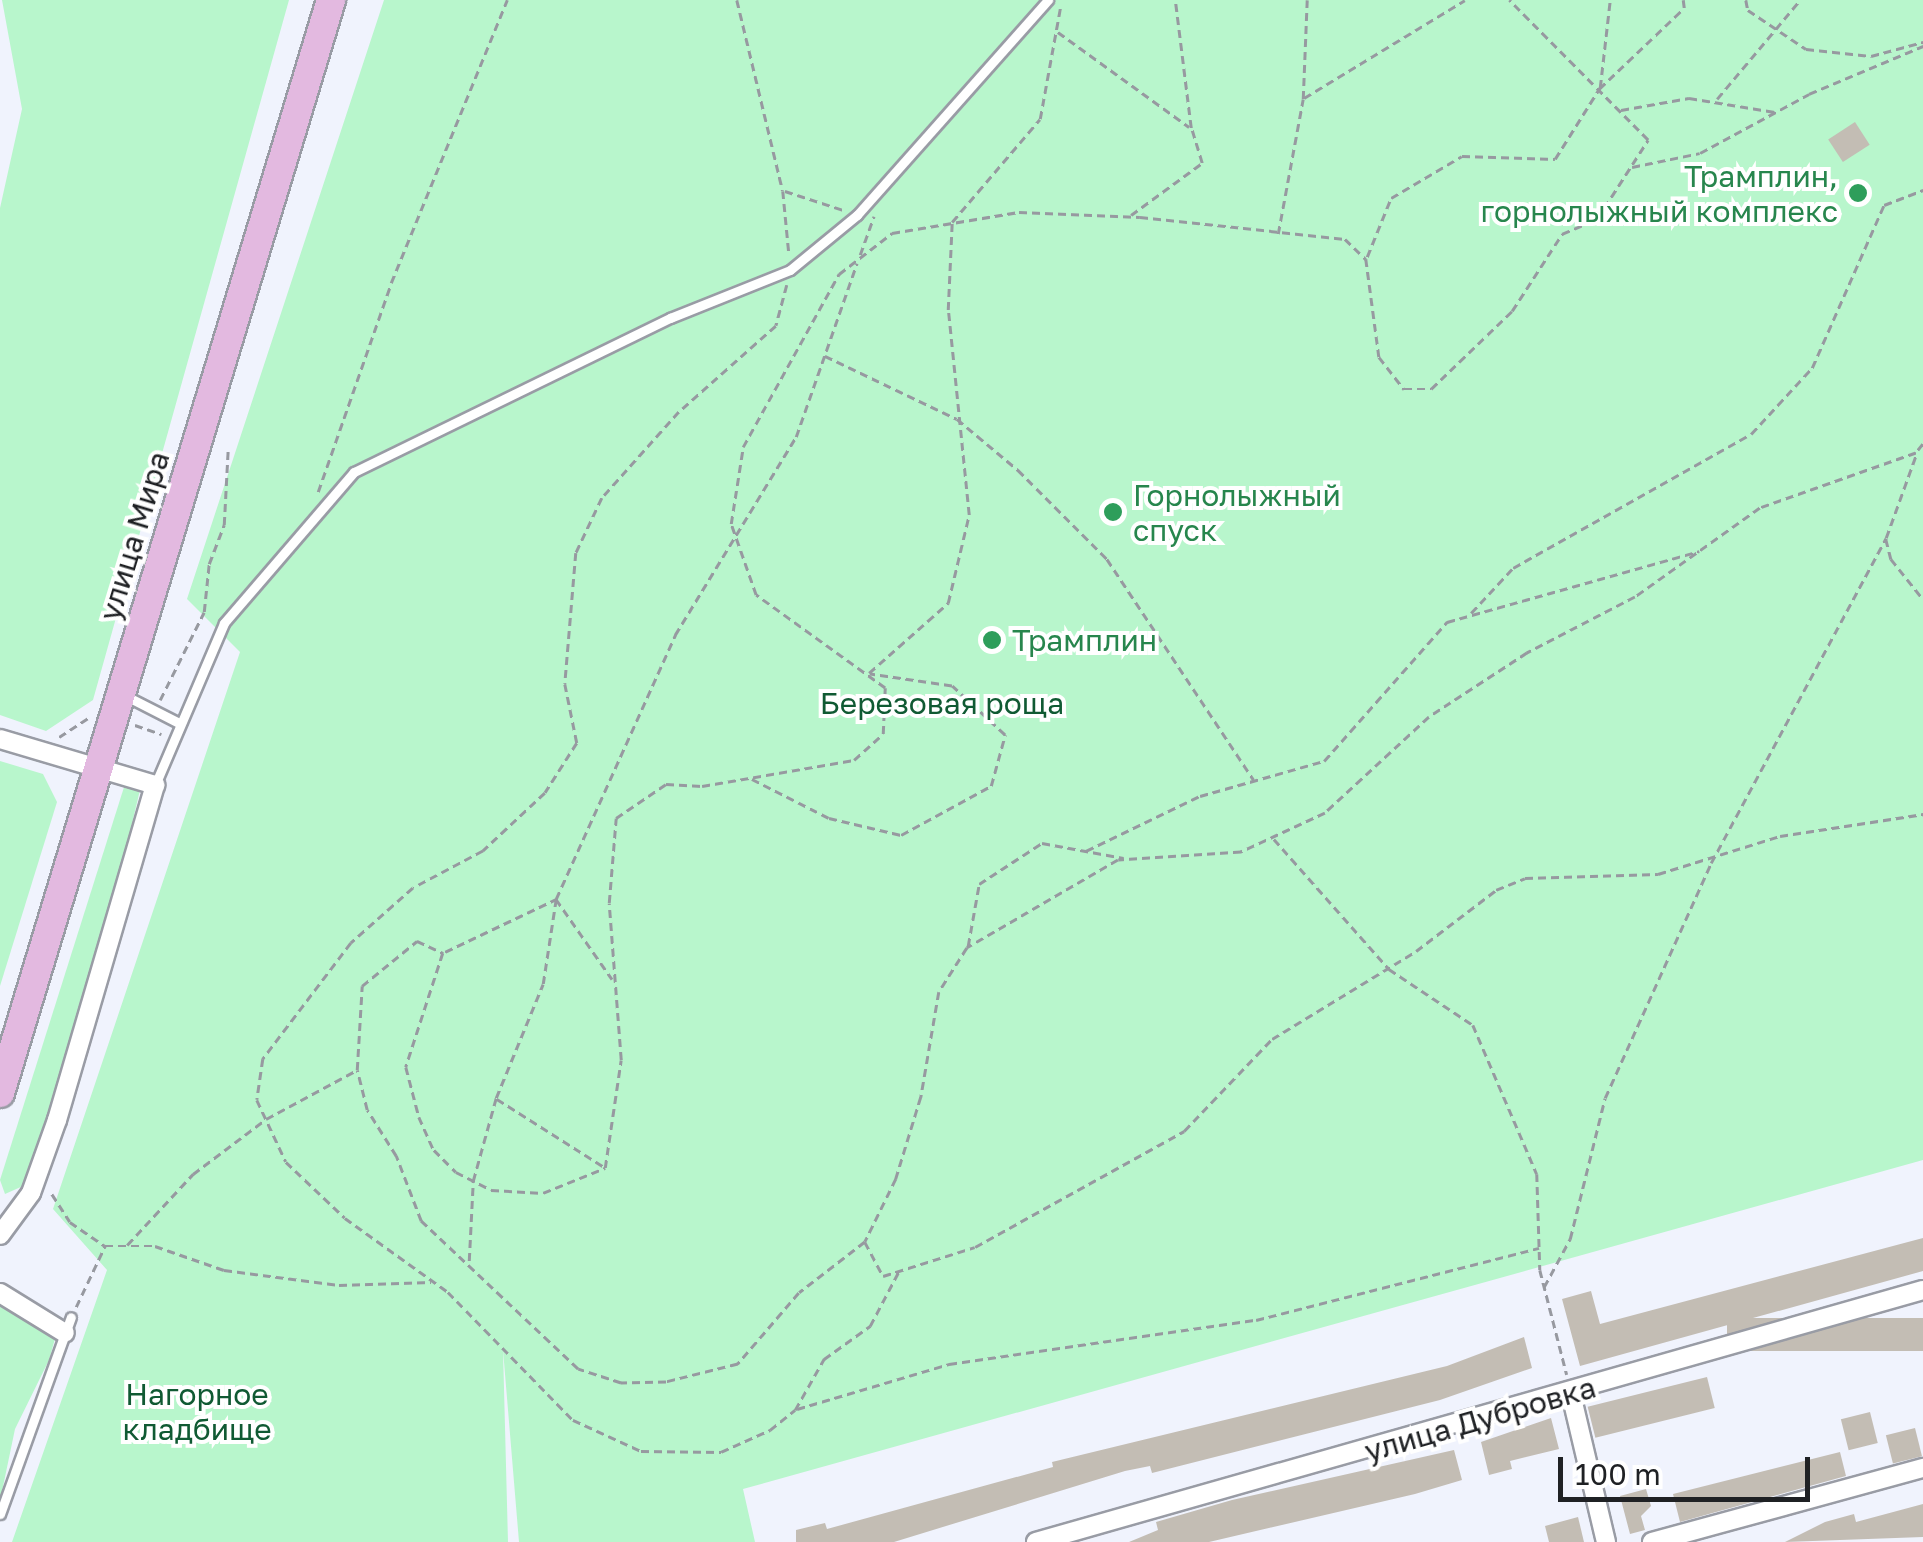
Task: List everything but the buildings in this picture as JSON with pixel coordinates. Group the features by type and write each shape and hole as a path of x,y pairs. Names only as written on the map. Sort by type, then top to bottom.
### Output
{"main road":[{"name":"улица Мира","path":"0,1093 331,0"}],"street":[{"path":"0,739 154,785 38,1173 0,1235"},
{"name":"улица Дубровка","path":"1036,1542 1571,1394 1923,1290"},
{"path":"0,1294 68,1325"},
{"path":"1571,1394 1606,1542"},
{"path":"1652,1542 1923,1468"}],"lane":[{"path":"154,785 177,722 224,623 354,472 670,318 790,270 857,215 1048,0"},
{"path":"119,693 177,722"},
{"path":"0,1514 68,1325"}],"path":[{"path":"317,496 391,283 507,0"},
{"path":"737,0 783,191 790,270 776,326 679,412 602,498 576,553 565,684 577,743 545,793 483,851 413,888 351,943 263,1059 258,1100 286,1162 345,1218 432,1282 573,1420 641,1451 721,1452 770,1430 795,1410 824,1359 870,1326 899,1271"},
{"path":"868,674 948,603 970,515 948,310 952,222 1040,118 1062,0"},
{"path":"1130,216 1202,163 1190,128 1175,0"},
{"path":"1278,235 1303,99 1307,0"},
{"path":"1303,99 1465,0"},
{"path":"1508,0 1600,90 1648,140 1597,218 1562,234 1512,311 1431,389 1404,389 1378,357 1366,260 1391,198 1462,156 1556,160 1600,90 1684,8 1684,0"},
{"path":"1600,90 1610,0"},
{"path":"1746,0 1748,10 1806,49 1871,56 1923,44"},
{"path":"1716,100 1800,0"},
{"path":"1056,31 1190,128"},
{"path":"1631,167 1700,153 1775,112 1923,44"},
{"path":"1619,110 1716,100 1775,112"},
{"path":"468,1261 473,1181 496,1098 543,984 556,898 675,635 796,437 887,182"},
{"path":"1470,614 1513,568 1751,434 1812,368 1884,204 1923,190"},
{"path":"783,191 857,215"},
{"path":"605,1168 622,1060 609,903 616,818 666,784 749,778 854,760 883,734 884,688 756,595 732,524 749,433 839,274 892,232 1018,212 1130,216 1278,235 1345,239 1366,260"},
{"path":"824,356 957,418 1107,559 1254,780"},
{"path":"1544,1287 1570,1239 1605,1098 1711,863 1886,538 1916,453 1923,444"},
{"path":"148,730 204,612 209,564 224,525 228,449"},
{"path":"443,953 417,941 362,986 357,1070 367,1110 396,1156 421,1221 468,1261 578,1369 622,1383 666,1382 738,1364 799,1293 864,1242 896,1179 922,1097 939,992 967,948 979,884 1042,843 1130,860 1241,852 1272,838 1325,813 1429,717 1527,653 1635,596 1760,508 1916,453"},
{"path":"1886,538 1891,559 1923,599"},
{"path":"1086,851 1200,796 1324,761 1447,622 1701,550"},
{"path":"749,778 829,818 901,836 992,786 1005,735 952,686 868,674"},
{"path":"864,1242 884,1276 976,1247 1184,1131 1272,1039 1388,969 1496,890 1525,878 1658,874 1711,863 1780,836 1865,818 1923,814"},
{"path":"1272,838 1388,969 1472,1024 1537,1174 1544,1287 1571,1394"},
{"path":"967,948 1130,860"},
{"path":"556,898 443,953 406,1067 434,1150 473,1181 491,1190 543,1193 605,1168"},
{"path":"556,898 615,983"},
{"path":"126,1246 193,1174 266,1119 357,1070"},
{"path":"496,1098 605,1168"},
{"path":"38,1173 70,1222 105,1246 155,1246 224,1270 339,1285 432,1282"},
{"path":"68,1325 105,1246"},
{"path":"795,1410 949,1364 1256,1320 1539,1248"}],"green space":[{"path":"2,0 289,0 93,700 46,731 0,715 0,208 22,109"},
{"name":"Березовая роща","path":"384,0 1923,0 1923,1160 743,1489 755,1542 519,1542 503,1350 508,1542 12,1542 107,1270 53,1209 240,652 187,599"},
{"path":"0,761 43,774 57,802 0,986"},
{"path":"125,784 140,790 94,983 23,1186 5,1194 0,1180"},
{"path":"0,1289 58,1328 49,1360 15,1429 0,1501"}],"place":[{"name":"Трамплин, горнолыжный комплекс","path":"1858,193"},
{"name":"Горнолыжный спуск","path":"1113,512"},
{"name":"Трамплин","path":"992,640"}],"park label":[{"name":"Нагорное кладбище","path":"197,1411"}]}
